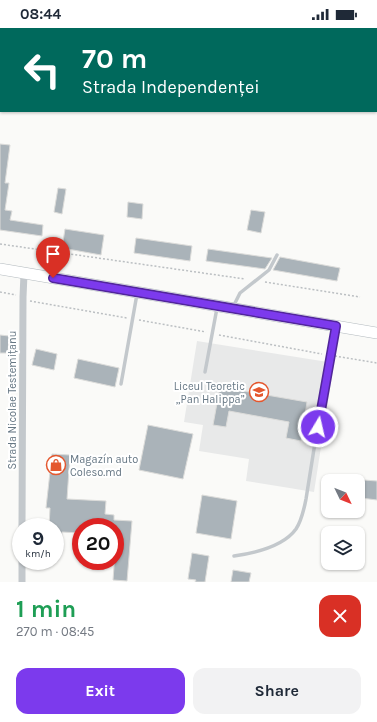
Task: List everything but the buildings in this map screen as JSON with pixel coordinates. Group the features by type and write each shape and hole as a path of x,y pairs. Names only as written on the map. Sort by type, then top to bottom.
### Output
{"main road":[{"path":"0,269 377,333"}],"street":[{"name":"Strada Nicolae Testemițanu","path":"22,518 24,274"},
{"path":"22,570 22,582"}],"lane":[{"path":"233,309 240,293 269,270 277,255"},
{"path":"121,384 137,293"},
{"path":"205,372 217,306"},
{"path":"234,556 258,552 282,540 296,530 300,522 306,499 329,355 336,326"}],"path":[{"path":"0,244 360,297"},
{"path":"0,292 23,297 28,300 377,363"}],"shaded area":[{"name":"Liceul Teoretic „Pan Halippa”","path":"197,341 334,363 314,492 246,481 249,459 199,451 203,425 184,422"}],"place":[{"name":"Liceul Teoretic „Pan Halippa”","path":"259,392"},
{"name":"Magazín auto Coleso.md","path":"56,465"}],"route":[{"path":"53,278 336,326 329,355 318,427"}]}
